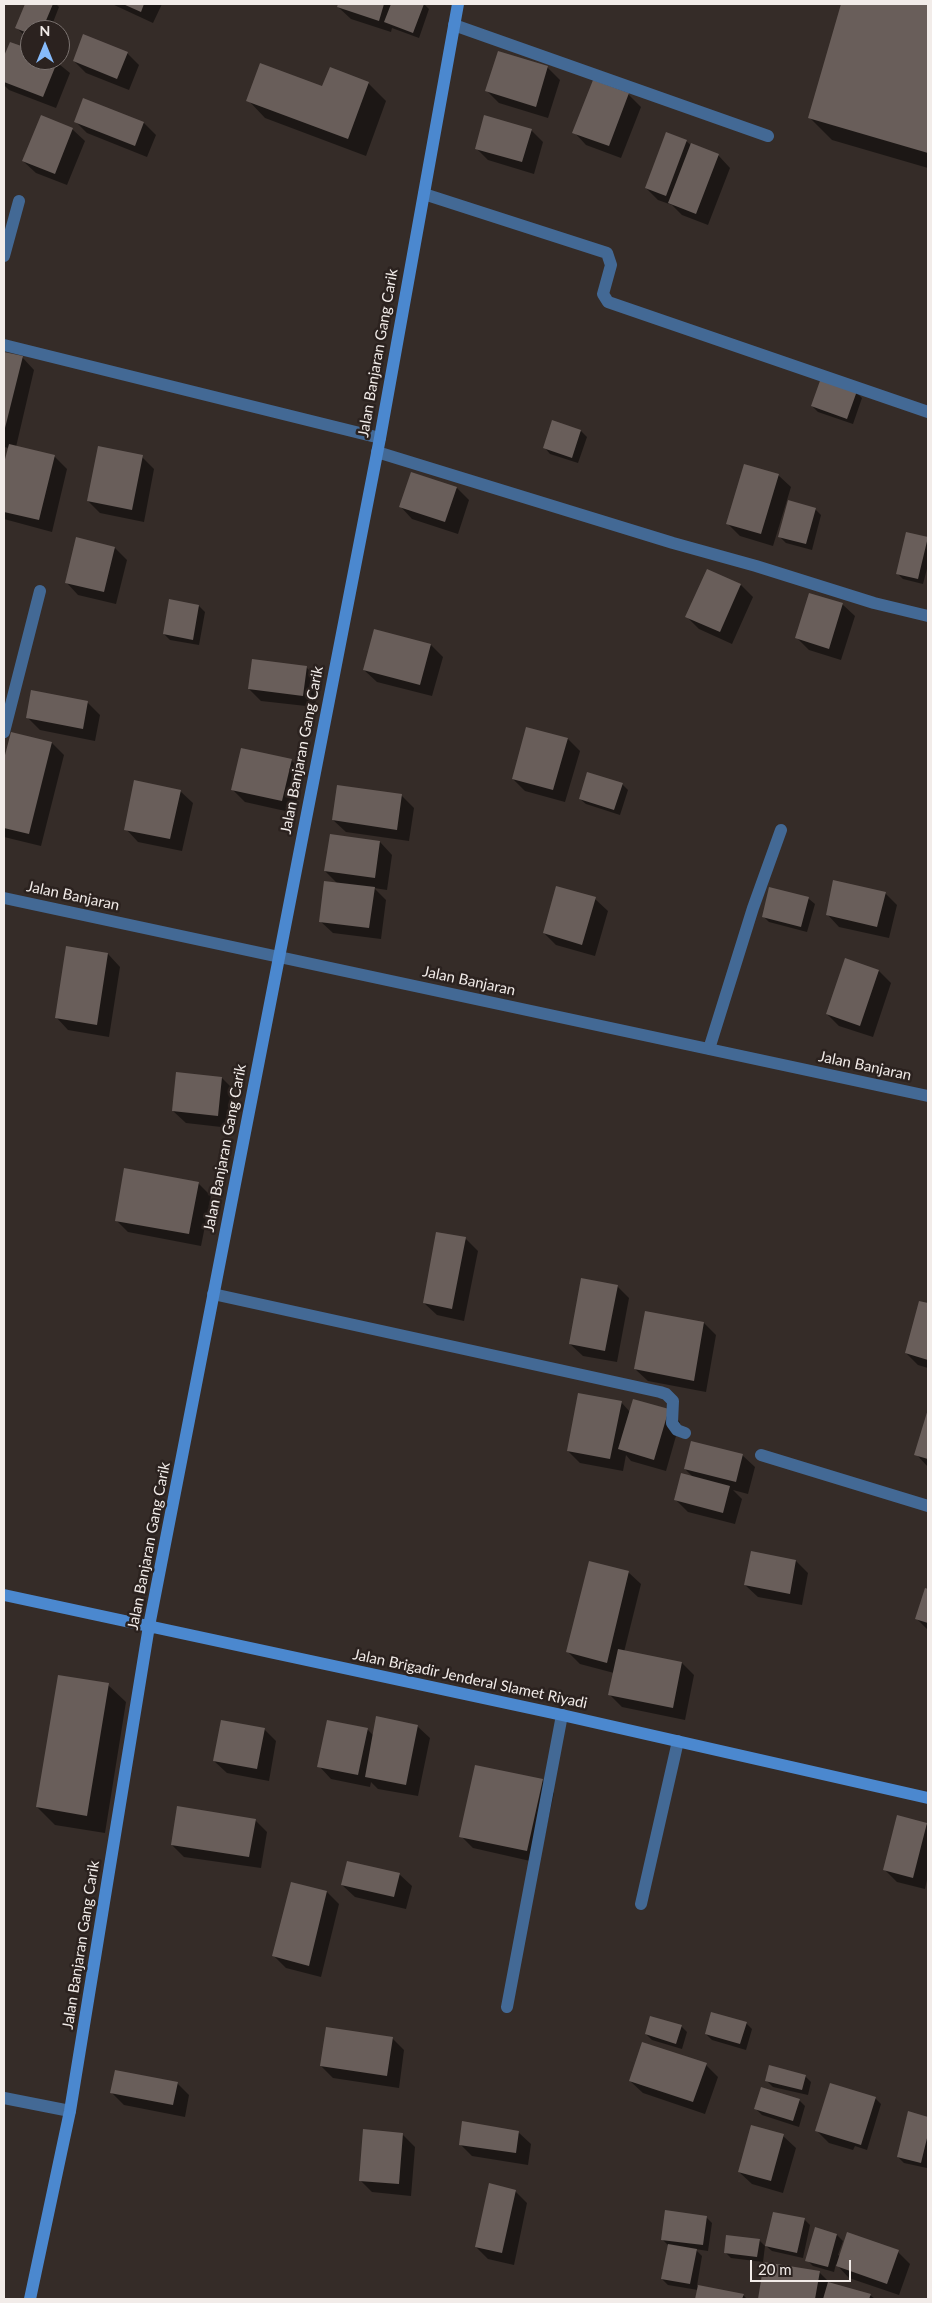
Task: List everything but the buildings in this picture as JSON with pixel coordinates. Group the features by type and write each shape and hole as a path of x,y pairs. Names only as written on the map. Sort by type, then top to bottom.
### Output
{"street":[{"name":"Jalan Banjaran Gang Carik","path":"30,2299 70,2111 150,1626 278,956 380,438 458,4"},
{"path":"454,25 768,136"},
{"path":"424,194 606,253 611,264 603,294 608,302 928,412"},
{"path":"4,256 19,202"},
{"path":"4,345 380,438"},
{"path":"377,452 664,540 756,566 874,604 928,616"},
{"path":"4,732 40,591"},
{"path":"709,1049 752,908 781,830"},
{"name":"Jalan Banjaran","path":"4,898 928,1096"},
{"path":"214,1294 660,1392 666,1394 673,1401 672,1423 677,1430 685,1434"},
{"path":"761,1455 928,1506"},
{"name":"Jalan Brigadir Jenderal Slamet Riyadi","path":"4,1595 562,1715 928,1798"},
{"path":"507,2007 562,1715"},
{"path":"641,1904 678,1741"},
{"path":"4,2098 70,2111"}]}
